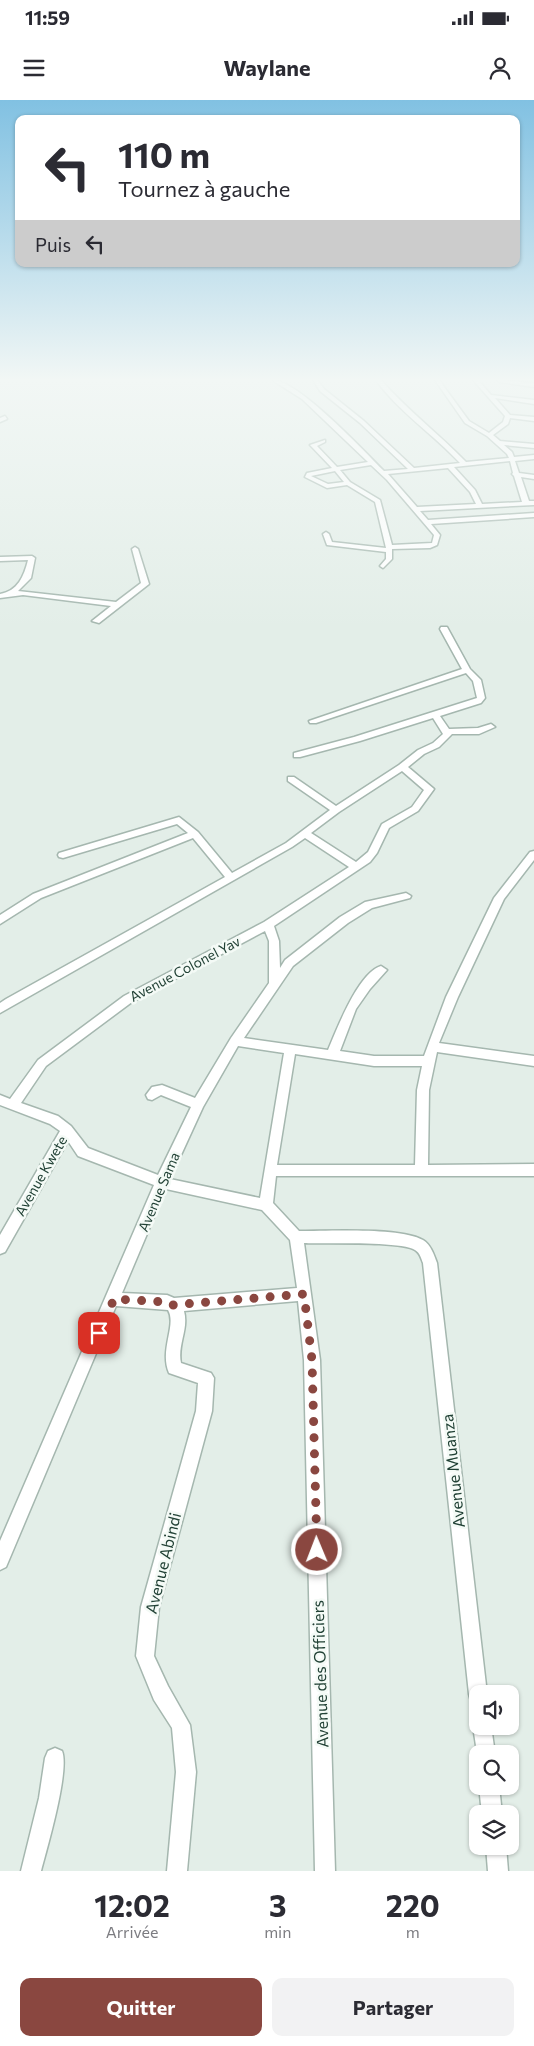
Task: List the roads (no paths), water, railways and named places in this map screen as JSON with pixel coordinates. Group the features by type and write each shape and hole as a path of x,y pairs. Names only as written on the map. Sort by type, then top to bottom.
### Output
{"street":[{"path":"330,463 348,483 378,501 389,549 389,559 383,566"},
{"path":"326,534 328,544 389,549 427,547 435,544 437,536 416,509 372,463 309,474 307,476 326,486 348,483"},
{"path":"405,463 413,470"},
{"path":"383,473 493,463"},
{"path":"512,463 526,504"},
{"path":"450,467 473,491 480,506"},
{"path":"515,474 534,477"},
{"path":"416,509 534,503"},
{"path":"426,522 534,515"},
{"path":"96,621 145,584 135,549"},
{"path":"0,559 32,558 26,578 12,594"},
{"path":"0,596 23,593 52,595 118,605"},
{"path":"297,755 435,715 480,699 477,680 466,670 444,628"},
{"path":"313,720 466,670"},
{"path":"435,715 447,732"},
{"path":"447,732 479,731 491,727"},
{"path":"0,1009 305,834 336,810 402,767 421,752 436,745 447,735 447,732"},
{"name":"Avenue Colonel Yav","path":"13,1104 42,1063 128,999 268,925 356,867 372,852 385,826 415,809 429,789 402,767"},
{"path":"291,779 336,810"},
{"path":"63,855 179,820 195,834 231,878"},
{"path":"0,920 37,896 195,834"},
{"path":"305,834 356,867"},
{"path":"420,1170 424,1090 432,1047 452,997 500,898 534,854"},
{"name":"Avenue Sama","path":"0,1561 114,1299 172,1159 198,1106 235,1041 274,982 289,963 344,920 369,905 406,896"},
{"path":"268,925 274,942 274,982"},
{"path":"332,1056 351,1008 366,986 381,970"},
{"path":"235,1041 374,1061 428,1061"},
{"path":"432,1047 534,1061"},
{"path":"266,1205 290,1050"},
{"path":"152,1095 156,1090 162,1090 198,1106"},
{"path":"0,1100 54,1120 67,1130 82,1152 163,1183 266,1205 296,1238"},
{"name":"Avenue Kwete","path":"0,1248 67,1130"},
{"path":"270,1170 361,1172 534,1170"},
{"name":"Avenue Muanza","path":"296,1238 394,1240 416,1243 425,1249 430,1263 477,1685"},
{"name":"Avenue des Officiers","path":"296,1238 300,1254 312,1360 325,1871"},
{"path":"114,1299 167,1302 173,1305 304,1294"},
{"name":"Avenue Abindi","path":"173,1305 176,1309 178,1323 172,1356 174,1368 206,1378 204,1411 150,1607 145,1656 161,1693 181,1725 186,1772 177,1871"},
{"path":"32,1871 55,1758"},
{"path":"497,1855 498,1871"}]}
